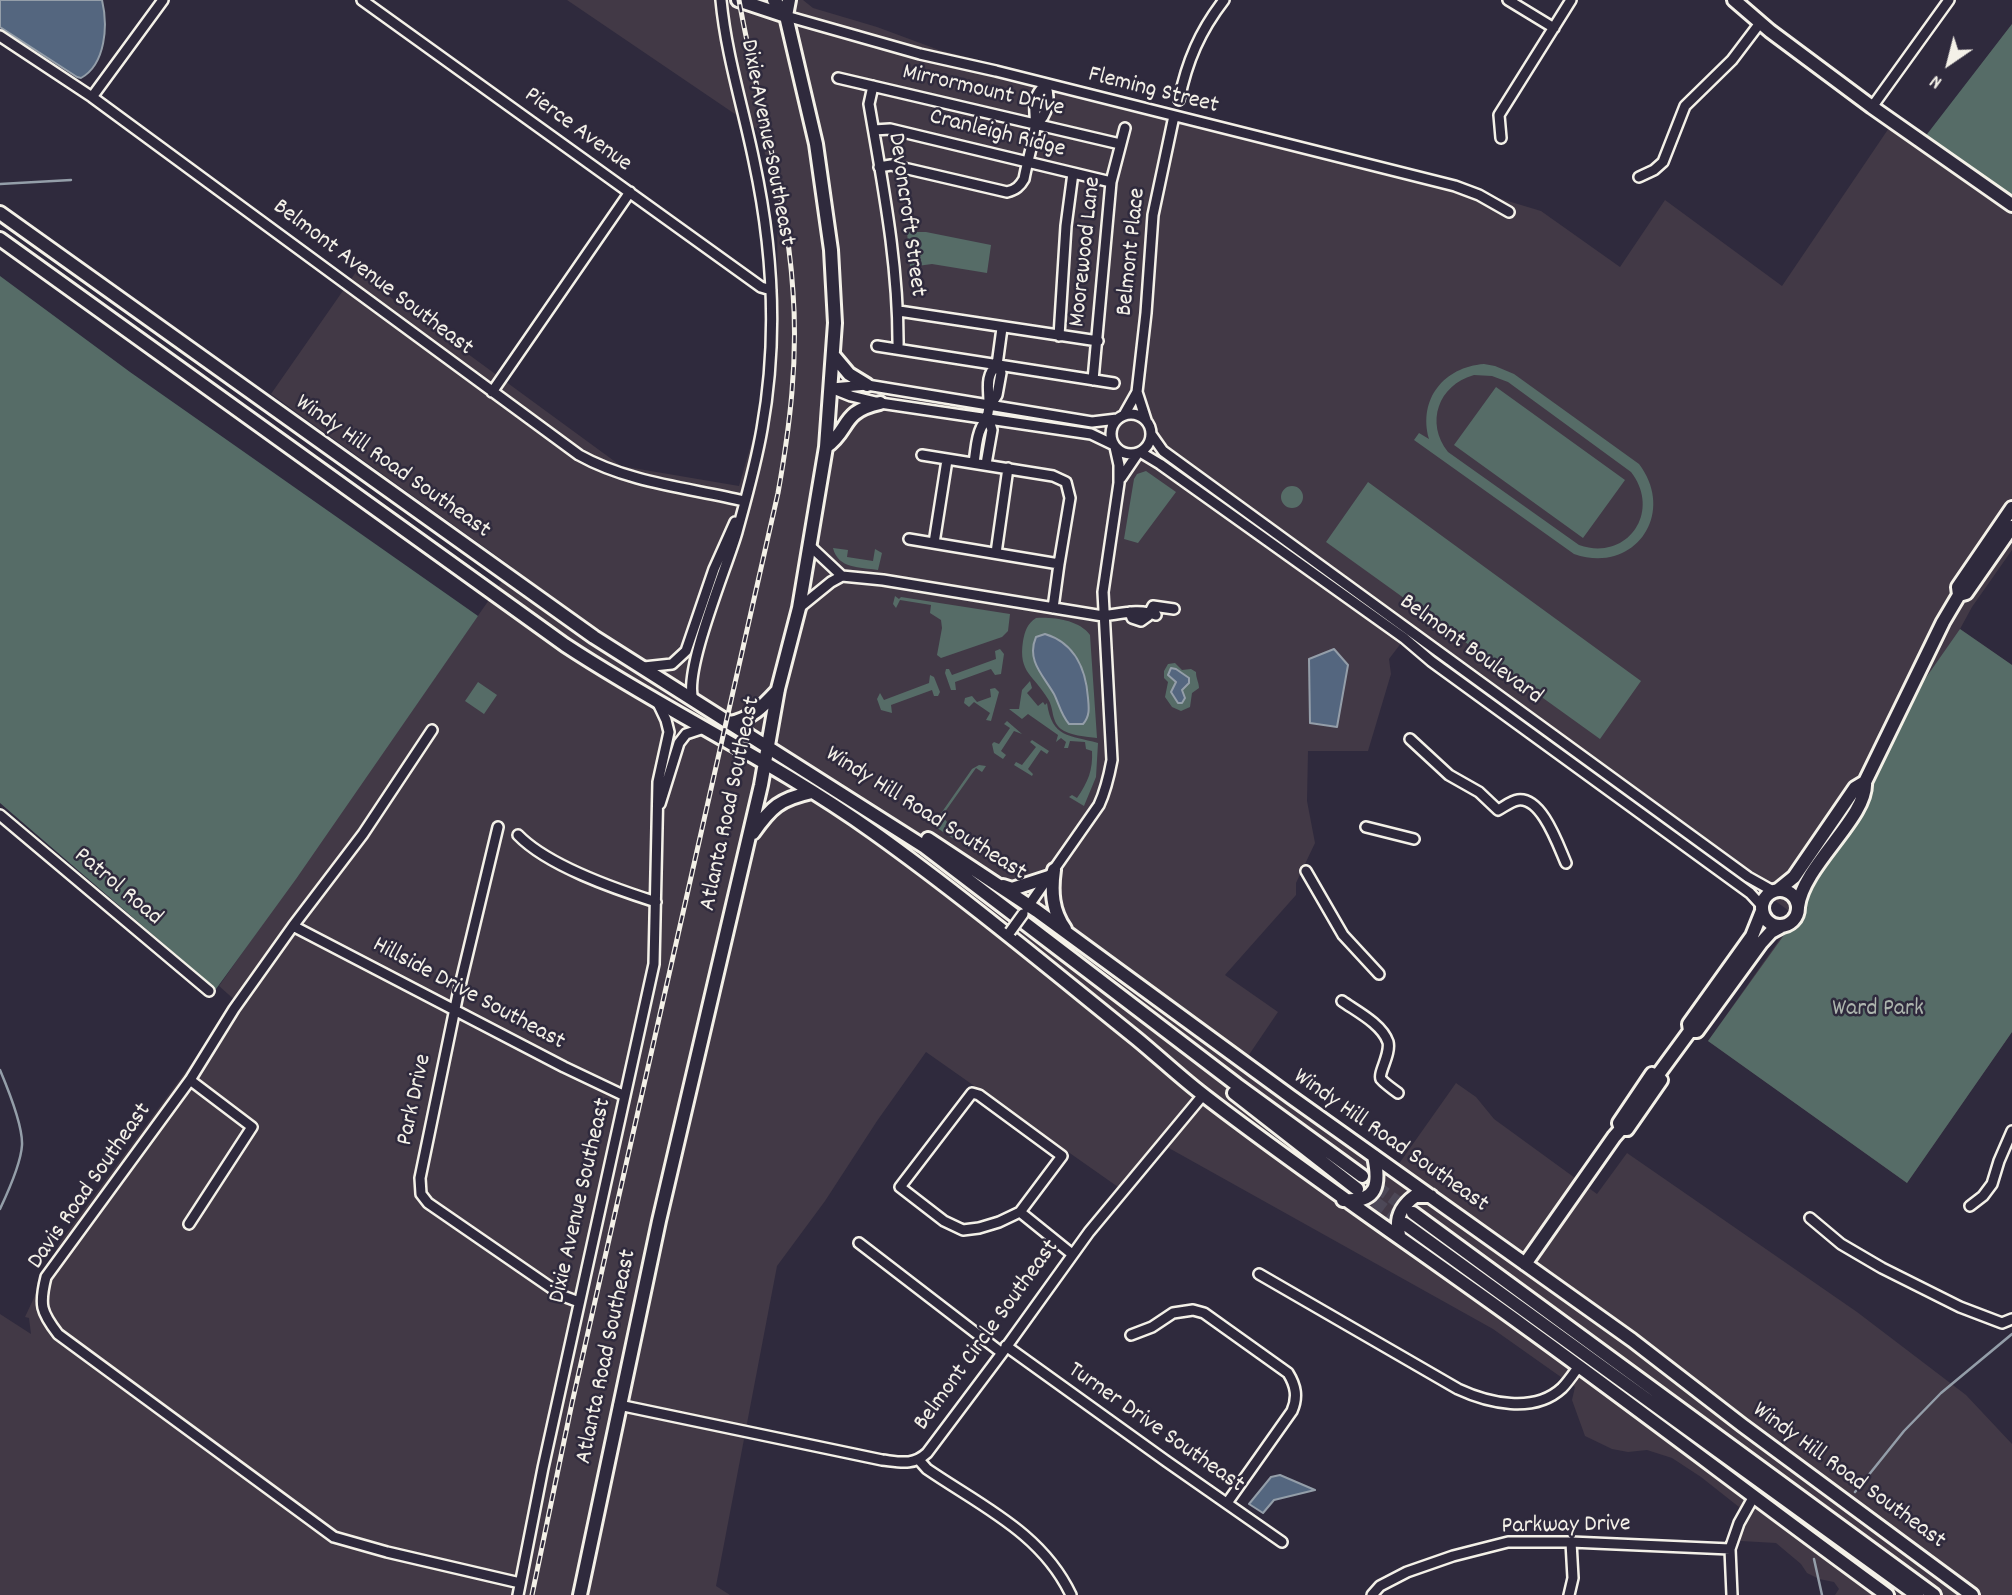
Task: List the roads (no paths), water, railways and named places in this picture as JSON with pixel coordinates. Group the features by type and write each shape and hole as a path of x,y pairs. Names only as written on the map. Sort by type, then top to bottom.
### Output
{"main road":[{"name":"Atlanta Road Southeast","path":"580,1595 619,1405 711,992 749,840 778,689 799,608 826,447 835,323 828,223 816,144 786,16 774,0"},
{"name":"Atlanta Road Southeast","path":"786,16 789,0"},
{"path":"1734,0 1760,23 1872,107 2012,205"},
{"path":"747,1 786,16"},
{"name":"Windy Hill Road Southeast","path":"0,213 453,537 640,667 925,846 1360,1182 923,855 831,795 792,773 765,764"},
{"name":"Windy Hill Road Southeast","path":"0,239 526,618 594,664 812,792 912,861 1009,934 1203,1095 1343,1200 1579,1366 1753,1498 1887,1595"},
{"path":"833,355 849,374 867,385"},
{"path":"826,447 834,442 851,416 865,407 880,403"},
{"path":"1525,1264 1620,1129 1627,1129 1661,1080 1657,1076 1690,1031 1689,1024 1752,936 1765,897 1794,877 1855,788 1864,782 1959,595 1958,587 2012,508"},
{"path":"1959,595 1966,593 2012,527"},
{"path":"730,723 743,720 756,712 778,689"},
{"name":"Windy Hill Road Southeast","path":"768,745 799,760 874,805 999,886 1026,910 1070,935 1291,1097 1632,1339 1742,1425 1972,1595"},
{"path":"1690,1031 1697,1031 1761,943 1794,919 1804,884 1866,792 1864,782"},
{"path":"749,840 766,814 777,804 812,792"},
{"path":"999,886 1012,889 1052,873 1058,919 1070,935"},
{"path":"1776,891 1793,895 1798,907"},
{"path":"1762,908 1769,923 1783,926"},
{"path":"1343,1200 1358,1201 1373,1192 1378,1177 1374,1156"},
{"path":"1402,1241 1397,1224 1403,1206 1415,1195 1431,1196"},
{"name":"Windy Hill Road Southeast","path":"1917,1595 1409,1219 1934,1595"}],"street":[{"path":"92,97 163,0"},
{"name":"Pierce Avenue","path":"362,0 761,287 771,290"},
{"name":"Dixie Avenue Southeast","path":"693,700 691,682 756,461 765,414 772,347 771,290 759,186 721,0"},
{"path":"1179,100 1196,43 1224,0"},
{"path":"1508,0 1554,28"},
{"path":"1501,138 1499,116 1572,0"},
{"path":"1872,107 1949,0"},
{"name":"Fleming Street","path":"786,16 920,54 1455,186 1479,195 1509,212"},
{"path":"1639,177 1663,162 1685,106 1732,60 1760,23"},
{"name":"Belmont Avenue Southeast","path":"0,36 92,97 570,449 598,464 643,479 744,501"},
{"name":"Mirrormount Drive","path":"838,78 1120,144"},
{"path":"879,167 891,165 1007,192 1021,185 1036,124 1044,118 1049,94 1045,85"},
{"name":"Devoncroft Street","path":"873,86 869,104 892,232 899,311 898,349"},
{"name":"Belmont Place","path":"1146,420 1137,392 1153,215 1174,116"},
{"name":"Moorewood Lane","path":"1093,380 1111,182 1125,128"},
{"name":"Cranleigh Ridge","path":"874,130 890,129 1111,182"},
{"path":"1059,336 1066,226 1073,173"},
{"path":"492,392 630,192"},
{"path":"899,311 1098,341"},
{"path":"974,462 981,428 997,395 1001,373 997,365 1002,328"},
{"path":"877,346 1114,383"},
{"path":"831,388 867,385 1091,422 1136,414 1146,420 1151,433 1148,444 1125,470 1119,483"},
{"path":"831,388 880,403 1091,434 1125,454 1139,453"},
{"name":"Belmont Place","path":"1121,417 1137,392"},
{"path":"986,464 992,430 988,417"},
{"path":"1009,934 1099,805 1106,788 1111,752 1103,616 1104,585 1119,483 1119,465 1110,435 1121,417"},
{"name":"Belmont Boulevard","path":"1151,433 1163,451 1748,877 1776,891"},
{"name":"Belmont Boulevard","path":"1139,453 1154,460 1404,638 1431,661 1750,894 1762,908"},
{"path":"922,455 1053,476 1066,482 1070,498 1053,608"},
{"path":"934,543 947,460"},
{"path":"996,553 1008,468"},
{"name":"Dixie Avenue Southeast","path":"640,667 672,664 686,651 714,569 744,501"},
{"path":"909,539 1059,564"},
{"path":"810,546 842,576"},
{"path":"799,608 842,576 883,580 1103,616 1130,612 1132,618 1141,621 1152,613 1153,606 1174,608"},
{"name":"Dixie Avenue Southeast","path":"518,1595 579,1302 654,964 657,812 660,772 669,732 657,701"},
{"name":"Dixie Avenue Southeast","path":"657,812 679,743 686,734 704,728"},
{"name":"Davis Road Southeast","path":"432,730 363,834 234,1009 190,1080 46,1277 41,1307 58,1335 334,1536 387,1552 520,1583"},
{"path":"1410,739 1449,775 1479,792 1498,810 1516,800 1527,801 1537,807 1547,821 1566,863"},
{"name":"Patrol Road","path":"0,815 209,990"},
{"name":"Park Drive","path":"498,827 454,1009 419,1178 421,1194 428,1203 563,1296 579,1302"},
{"path":"1366,827 1414,839"},
{"path":"518,835 528,846 569,867 622,891 656,902"},
{"path":"1306,872 1343,935 1378,974"},
{"name":"Hillside Drive Southeast","path":"293,926 625,1096"},
{"path":"1342,1001 1370,1021 1386,1038 1388,1057 1380,1073 1381,1078 1398,1093"},
{"path":"189,1224 252,1127 190,1080"},
{"path":"972,1093 979,1095 1062,1156 1020,1212 999,1222 963,1230 944,1221 901,1187 972,1093"},
{"name":"Belmont Circle Southeast","path":"619,1405 882,1460 908,1463 919,1460 927,1453 1072,1254 1203,1095"},
{"path":"1970,1206 1983,1196 1992,1184 1998,1161 2012,1131"},
{"path":"1020,1212 1072,1254"},
{"path":"1810,1217 1841,1244 1918,1287 2002,1323 2012,1319"},
{"name":"Turner Drive Southeast","path":"859,1243 1004,1349 1282,1542"},
{"path":"1259,1274 1476,1398 1506,1404 1535,1401 1561,1389 1579,1366"},
{"path":"1131,1335 1152,1327 1173,1313 1184,1310 1203,1313 1288,1373 1294,1382 1295,1403 1292,1411 1227,1503"},
{"path":"919,1460 927,1469 1035,1543 1048,1557 1071,1595"},
{"path":"1732,1595 1730,1549 1739,1523 1753,1498"},
{"name":"Parkway Drive","path":"1372,1595 1380,1586 1408,1572 1453,1556 1508,1542 1730,1549"},
{"path":"1569,1595 1573,1578 1571,1542"}],"water":[{"path":"0,0 102,0 105,32 96,63 81,78 77,77 0,27"},
{"path":"1045,634 1055,638 1071,651 1085,677 1089,705 1083,724 1069,724 1034,660 1033,645 1036,637"},
{"path":"1334,649 1348,665 1337,727 1310,723 1309,659"},
{"path":"1171,668 1189,678 1189,683 1182,690 1185,698 1182,703 1178,703 1171,692 1176,682 1168,675"},
{"path":"1280,1475 1315,1490 1274,1500 1263,1513 1249,1504 1271,1477"}],"waterway":[{"path":"0,184 71,180"},
{"path":"0,1070 18,1117 22,1137 17,1169 0,1209"},
{"path":"1855,1492 1904,1431 1941,1393 2012,1334"},
{"path":"1814,1559 1822,1595"}],"tunnel":[{"path":"1362,1176 1413,1213"},
{"path":"1360,1191 1405,1224"}],"railway":[{"path":"532,1595 572,1403 778,493 786,443 794,343 790,255 778,182 739,0"}],"park label":[{"name":"Ward Park","path":"1878,1011"}]}
